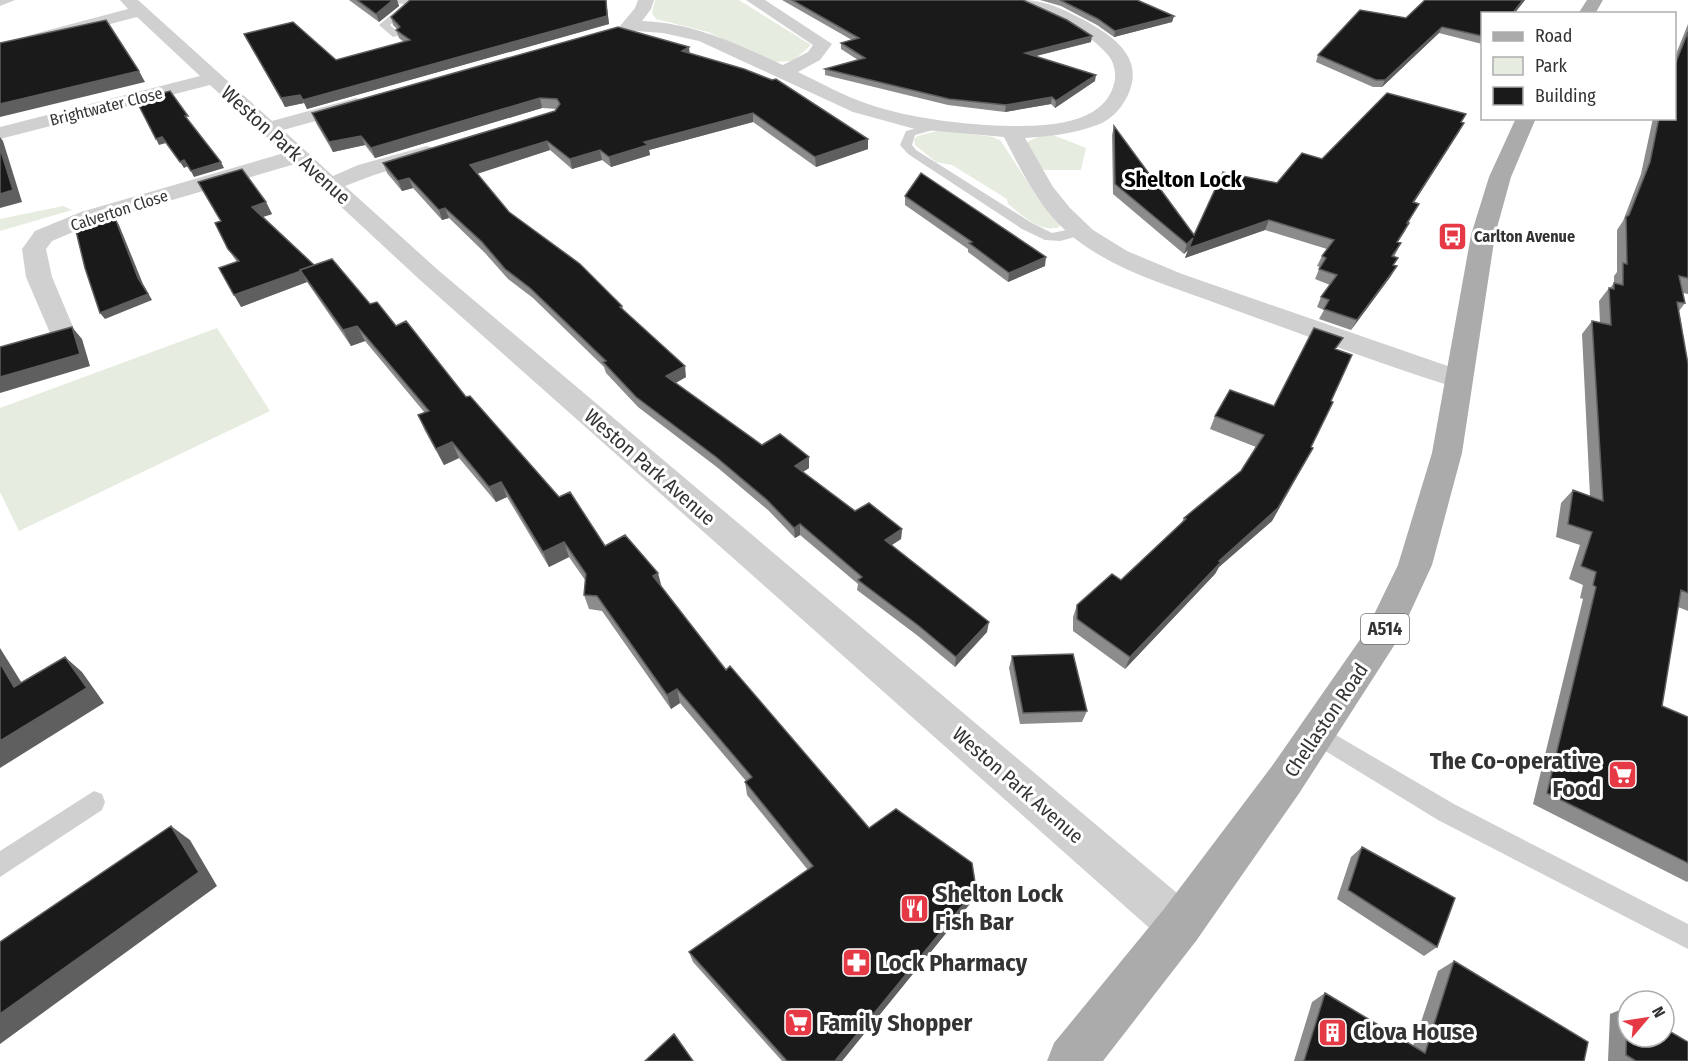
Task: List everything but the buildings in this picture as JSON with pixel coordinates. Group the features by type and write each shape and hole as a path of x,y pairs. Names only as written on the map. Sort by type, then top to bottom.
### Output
{"main road":[{"name":"Chellaston Road","path":"1072,1061 1180,925 1317,734 1379,641 1415,565 1447,453 1485,227 1500,177 1525,120"}],"street":[{"path":"401,0 413,0"},
{"path":"629,26 643,9 646,0"},
{"path":"754,0 823,44 814,57 784,72"},
{"path":"606,34 629,26 649,25 691,32 860,108 915,123 1011,132 1068,127 1099,117 1113,105 1125,85 1125,71 1114,50 1086,30 1027,0"},
{"path":"0,48 135,6"},
{"name":"Weston Park Avenue","path":"135,6 212,79 269,128 438,283 1180,925"},
{"name":"Brightwater Close","path":"0,133 212,79"},
{"path":"269,128 370,100"},
{"path":"1011,132 1046,193 1060,212 1081,231 1128,262 1167,278 1458,380"},
{"path":"329,185 366,170 446,146"},
{"name":"Calverton Close","path":"63,334 39,277 34,249 43,236 89,217 298,156"}],"lane":[{"path":"0,3 11,0"},
{"path":"396,35 384,25 413,0"},
{"path":"940,125 910,134 906,139 906,145 912,152 1027,226 1050,237 1060,237 1081,231"},
{"path":"1317,734 1446,812 1688,937"},
{"path":"0,865 94,802"}],"green space":[{"path":"655,0 739,0 811,45 793,61 773,62 708,32 656,19 652,13"},
{"path":"941,130 993,137 1001,141 1039,200 1060,222 1059,227 1045,228 1032,222 1008,204 1007,199 952,165 936,162 915,145 914,139 918,136"},
{"path":"1053,135 1086,148 1081,170 1044,170 1034,160 1027,142 1040,136"},
{"path":"63,206 72,210 0,231 0,219"},
{"path":"217,328 270,411 19,531 0,492 0,408"}],"place":[{"name":"Carlton Avenue","path":"1453,236"},
{"name":"The Co-operative Food","path":"1622,775"},
{"name":"Shelton Lock Fish Bar","path":"914,908"},
{"name":"Lock Pharmacy","path":"857,963"},
{"name":"Family Shopper","path":"798,1023"},
{"name":"Clova House","path":"1332,1032"}],"district":[{"name":"Shelton Lock","path":"1183,179"}]}
